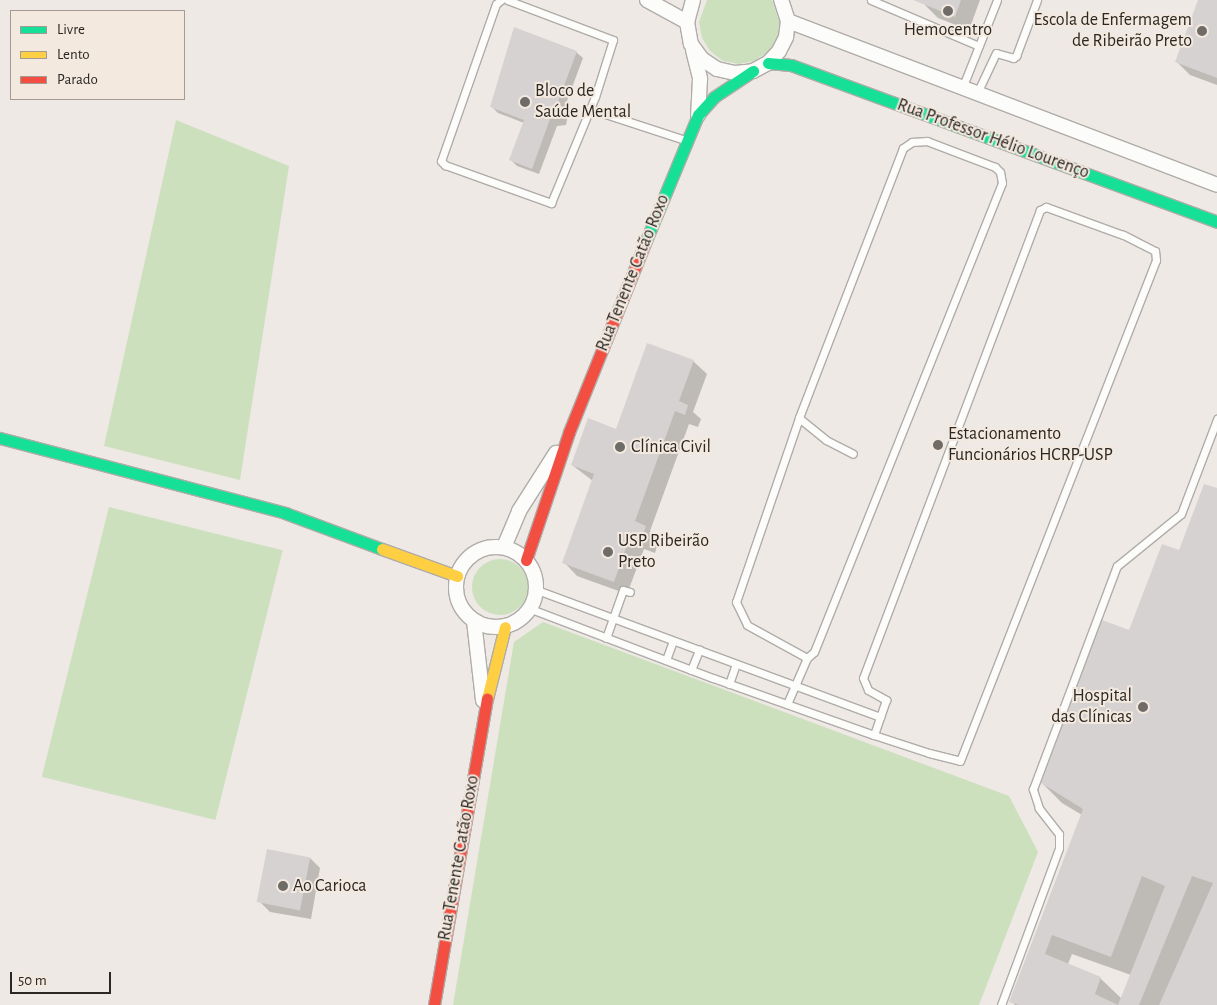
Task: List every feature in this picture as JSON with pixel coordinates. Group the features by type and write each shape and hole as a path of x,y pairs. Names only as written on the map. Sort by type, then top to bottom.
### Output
{"street":[{"path":"647,0 687,22 693,0"},
{"path":"692,44 702,59 717,69 734,73 752,71 768,63 786,37 788,21 781,0"},
{"name":"Rua Professor Hélio Lourenço","path":"788,21 963,86 1217,185"},
{"name":"Rua Tenente Catão Roxo","path":"687,22 700,79 698,115"},
{"name":"Rua Professor Hélio Lourenço","path":"768,63 791,65 1217,222"},
{"name":"Rua Tenente Catão Roxo","path":"526,560 569,432 686,140 698,115 714,97 752,71"},
{"name":"Rua Tenente Catão Roxo","path":"504,547 520,511 569,432"},
{"path":"0,438 285,514 457,576"},
{"path":"489,547 504,547 526,560 536,579 537,590 531,609 524,617 504,627 484,626 474,621 458,602 457,576 464,563 475,553 489,547"},
{"name":"Rua Tenente Catão Roxo","path":"474,621 484,711"},
{"name":"Rua Tenente Catão Roxo","path":"434,1005 484,711 504,627"}],"lane":[{"path":"501,0 496,4 441,161 445,165 551,203 590,109 613,40 507,0"},
{"path":"871,0 979,46"},
{"path":"963,86 997,0"},
{"path":"978,92 996,53 1014,58 1016,56 1037,0"},
{"path":"590,109 686,140"},
{"path":"786,704 807,658 814,652 1002,183 1000,172 995,167 927,141 912,142 903,148 799,418 736,602 747,625 807,658"},
{"path":"531,609 729,684 874,735 960,761 1156,260 1155,251 1123,235 1046,207 1040,210 863,678 868,690 886,700 874,735"},
{"path":"799,418 826,440 853,454"},
{"path":"1001,1005 1059,848 1059,834 1039,808 1033,790 1117,566 1181,514 1214,432 1217,419"},
{"path":"537,590 880,717"},
{"path":"606,638 623,590 630,592"},
{"path":"666,660 673,641"},
{"path":"691,670 699,650"},
{"path":"729,684 736,664"}],"green space":[{"path":"707,0 772,0 780,24 777,39 768,52 754,61 739,64 723,61 710,51 702,38 699,22"},
{"path":"176,120 289,166 240,480 104,446"},
{"path":"109,507 283,550 215,820 42,777"},
{"path":"494,559 506,559 516,563 524,571 528,587 524,603 516,611 506,615 494,615 484,611 476,603 472,593 472,581 476,571 484,563"},
{"path":"543,622 1009,796 1038,852 979,1005 453,1005 514,642"}],"building":[{"name":"Hemocentro","path":"913,0 961,0 955,17"},
{"name":"Escola de Enfermagem de Ribeirão Preto","path":"1198,0 1217,0 1217,78 1175,62"},
{"name":"Bloco de Saúde Mental","path":"514,27 577,51 558,102 562,107 559,118 550,119 532,169 509,160 524,120 490,107"},
{"name":"Clínica Civil","path":"647,343 694,360 679,401 688,405 685,415 675,411 635,521 646,526 641,540 630,536 614,582 562,563 594,474 571,465 588,418 616,429"},
{"name":"Hospital das Clínicas","path":"1204,484 1217,488 1217,1005 1159,1005 1213,883 1192,876 1139,1005 1019,1005 1009,1002 1083,809 1041,783 1102,620 1129,630 1162,544 1179,550","holes":["1142,876 1165,886 1118,1005 1095,994 1101,977 1045,954 1052,935 1111,957"]},
{"name":"Ao Carioca","path":"267,849 310,857 300,910 257,902"}],"traffic: fast":[{"path":"768,63 791,65 1217,222"},
{"path":"645,243 698,115 714,97 753,71"},
{"path":"0,438 285,513 382,549"}],"traffic: slow":[{"path":"382,549 457,576"},
{"path":"487,699 505,627"}],"traffic: jam":[{"path":"526,560 569,432 645,243"},
{"path":"434,1005 487,699"}],"place":[{"name":"Hemocentro","path":"948,11"},
{"name":"Escola de Enfermagem de Ribeirão Preto","path":"1202,31"},
{"name":"Bloco de Saúde Mental","path":"525,102"},
{"name":"Estacionamento Funcionários HCRP-USP","path":"938,445"},
{"name":"Clínica Civil","path":"620,447"},
{"name":"USP Ribeirão Preto","path":"608,552"},
{"name":"Hospital das Clínicas","path":"1143,707"},
{"name":"Ao Carioca","path":"283,886"}]}
